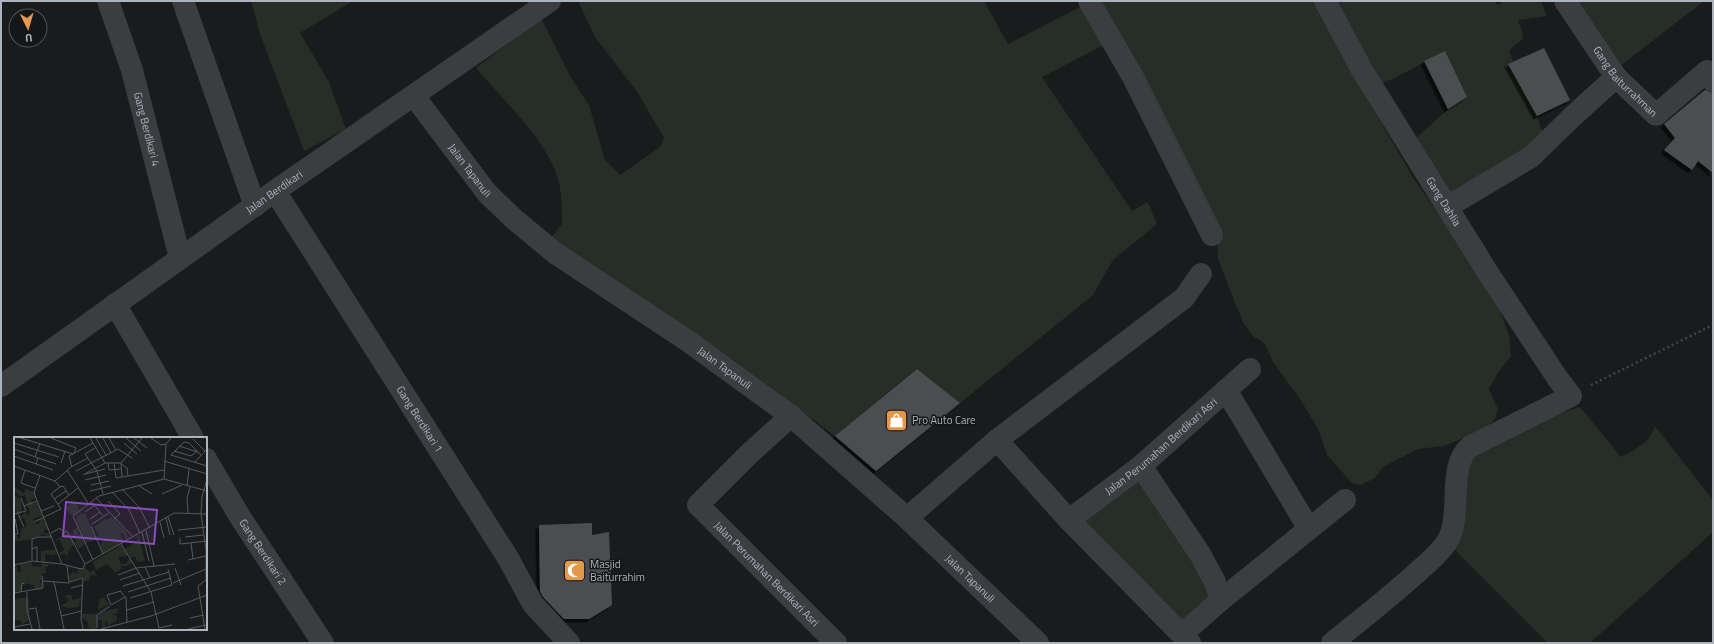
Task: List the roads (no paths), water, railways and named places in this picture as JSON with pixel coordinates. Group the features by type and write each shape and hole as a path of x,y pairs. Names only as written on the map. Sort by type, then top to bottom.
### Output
{"street":[{"name":"Gang Berdikari 4","path":"108,1 132,70 180,258"},
{"path":"183,1 255,206"},
{"name":"Jalan Berdikari","path":"1,386 275,191 550,1"},
{"path":"1089,1 1133,77 1212,235"},
{"name":"Gang Dahlia","path":"1325,1 1362,70 1447,207 1490,276 1558,379 1571,396 1471,446 1463,453 1458,468 1456,513 1452,530 1443,548 1398,591 1332,643"},
{"name":"Gang Baiturrahman","path":"1565,1 1616,77 1656,115 1707,71 1713,81"},
{"path":"1447,207 1531,157 1616,77"},
{"name":"Jalan Tapanuli","path":"414,96 487,193 514,219 555,253 688,341 791,416 907,518 1038,643"},
{"name":"Gang Berdikari 1","path":"275,191 508,558 533,604 569,643"},
{"path":"907,518 997,440 1181,301 1188,294 1201,274"},
{"path":"115,304 192,437"},
{"name":"Jalan Perumahan Berdikari Asri","path":"1069,520 1141,466 1250,369"},
{"path":"1226,390 1309,529"},
{"name":"Jalan Perumahan Berdikari Asri","path":"791,416 749,454 698,505 836,643"},
{"path":"997,440 1069,520 1186,638 1221,600 1345,500"},
{"name":"Gang Berdikari 2","path":"207,462 240,517 323,643"},
{"path":"1141,466 1200,554 1215,582 1221,600"}],"place":[{"name":"Pro Auto Care","path":"897,420"},
{"name":"Masjid Baiturrahim","path":"575,570"}]}
